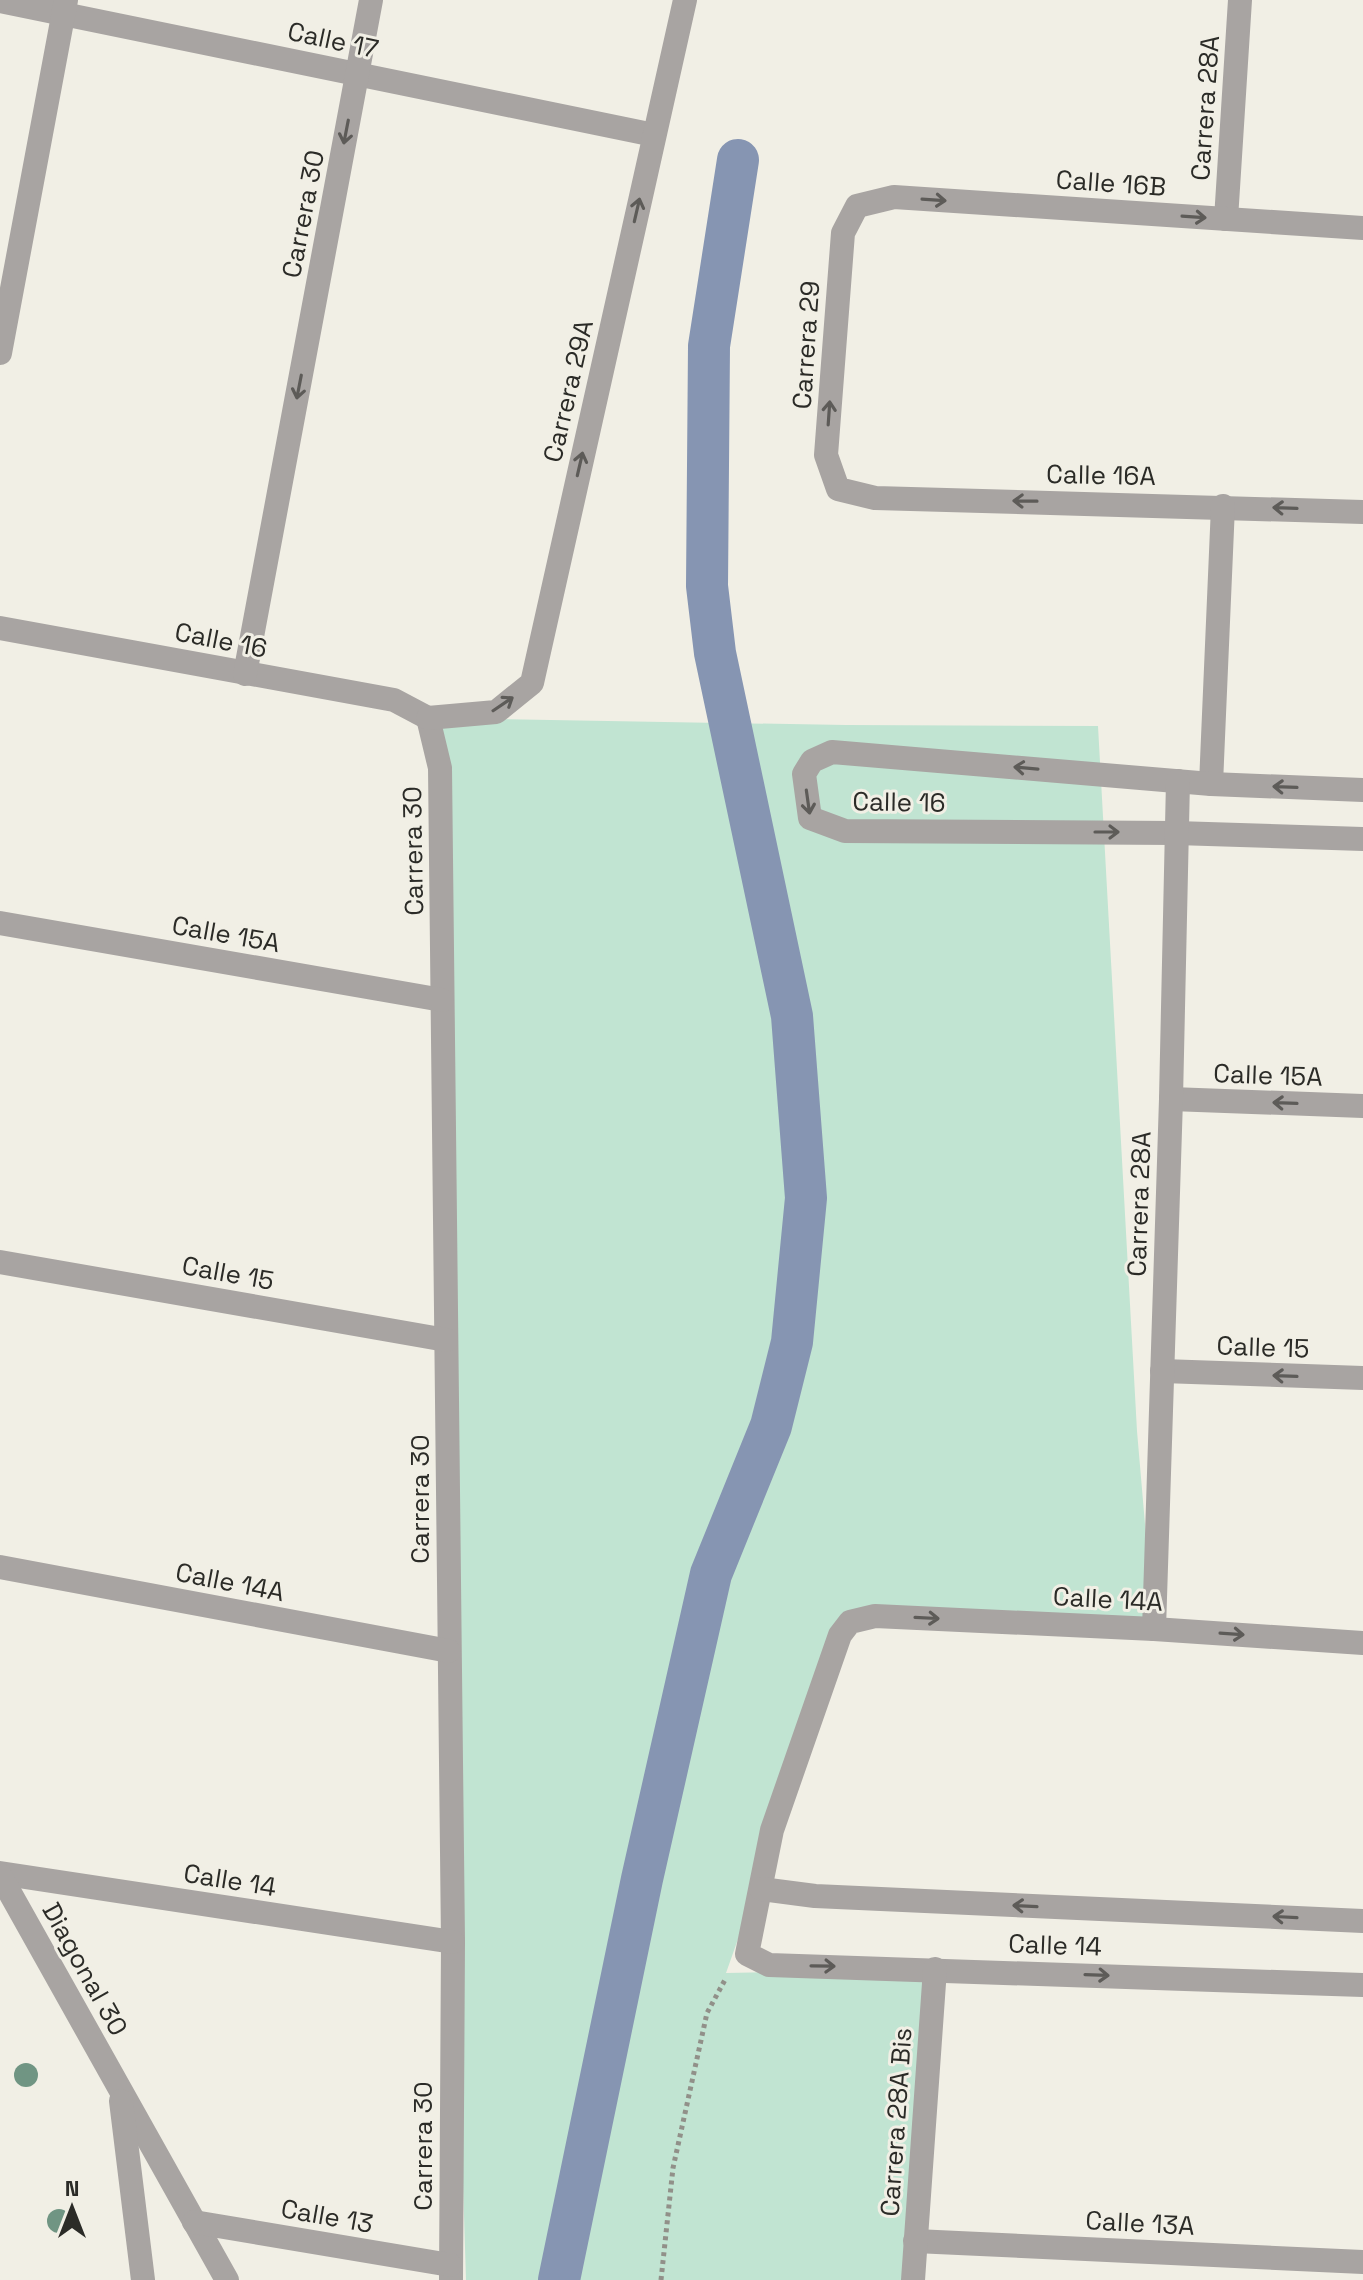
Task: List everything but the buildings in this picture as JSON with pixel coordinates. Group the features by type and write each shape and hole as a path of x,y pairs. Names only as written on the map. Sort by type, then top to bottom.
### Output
{"street":[{"name":"Carrera 30","path":"245,674 371,0"},
{"name":"Carrera 29A","path":"428,718 496,712 532,683 685,0"},
{"name":"Carrera 28A","path":"1226,219 1240,0"},
{"name":"Calle 17","path":"0,1 65,7 357,74 654,135"},
{"path":"0,353 65,7"},
{"name":"Calle 16B","path":"857,206 894,197 1363,228"},
{"name":"Carrera 29","path":"838,489 826,455 843,233 857,206"},
{"name":"Calle 16A","path":"838,489 875,498 1363,512"},
{"path":"1211,784 1223,506"},
{"name":"Calle 16","path":"0,628 394,700 428,718"},
{"name":"Carrera 30","path":"428,718 440,768 453,1942 450,2273"},
{"name":"Calle 16","path":"1363,790 1211,784 832,752 812,761 804,774 810,818 845,831 1176,833 1363,839"},
{"name":"Carrera 28A","path":"1154,1629 1178,781"},
{"name":"Calle 15A","path":"0,923 442,1000"},
{"name":"Calle 15A","path":"1171,1099 1363,1106"},
{"name":"Calle 15","path":"0,1262 446,1340"},
{"name":"Calle 15","path":"1162,1371 1363,1378"},
{"name":"Calle 14A","path":"0,1567 449,1651"},
{"name":"Calle 14A","path":"761,1889 772,1830 840,1635 850,1622 875,1616 1154,1629 1363,1643"},
{"name":"Calle 14","path":"0,1874 453,1942"},
{"name":"Diagonal 30","path":"0,1874 227,2280"},
{"path":"747,1954 761,1889"},
{"name":"Calle 14","path":"761,1889 815,1896 1363,1921"},
{"name":"Calle 14","path":"747,1954 769,1965 1363,1985"},
{"name":"Carrera 28A Bis","path":"913,2280 935,1969"},
{"name":"Diagonal 30","path":"120,2090 143,2280"},
{"name":"Calle 13","path":"194,2222 450,2273"},
{"name":"Calle 13A","path":"915,2241 1363,2262"}],"path":[{"path":"661,2280 673,2168 707,2013 724,1980 747,1954"}],"green space":[{"path":"428,718 1098,726 1137,1431 1154,1629 850,1622 726,1973 935,1969 913,2280 466,2280 451,1794"}],"waterway":[{"path":"559,2280 642,1879 711,1574 771,1426 792,1342 806,1198 792,1016 715,653 707,586 709,346 738,160"}]}
